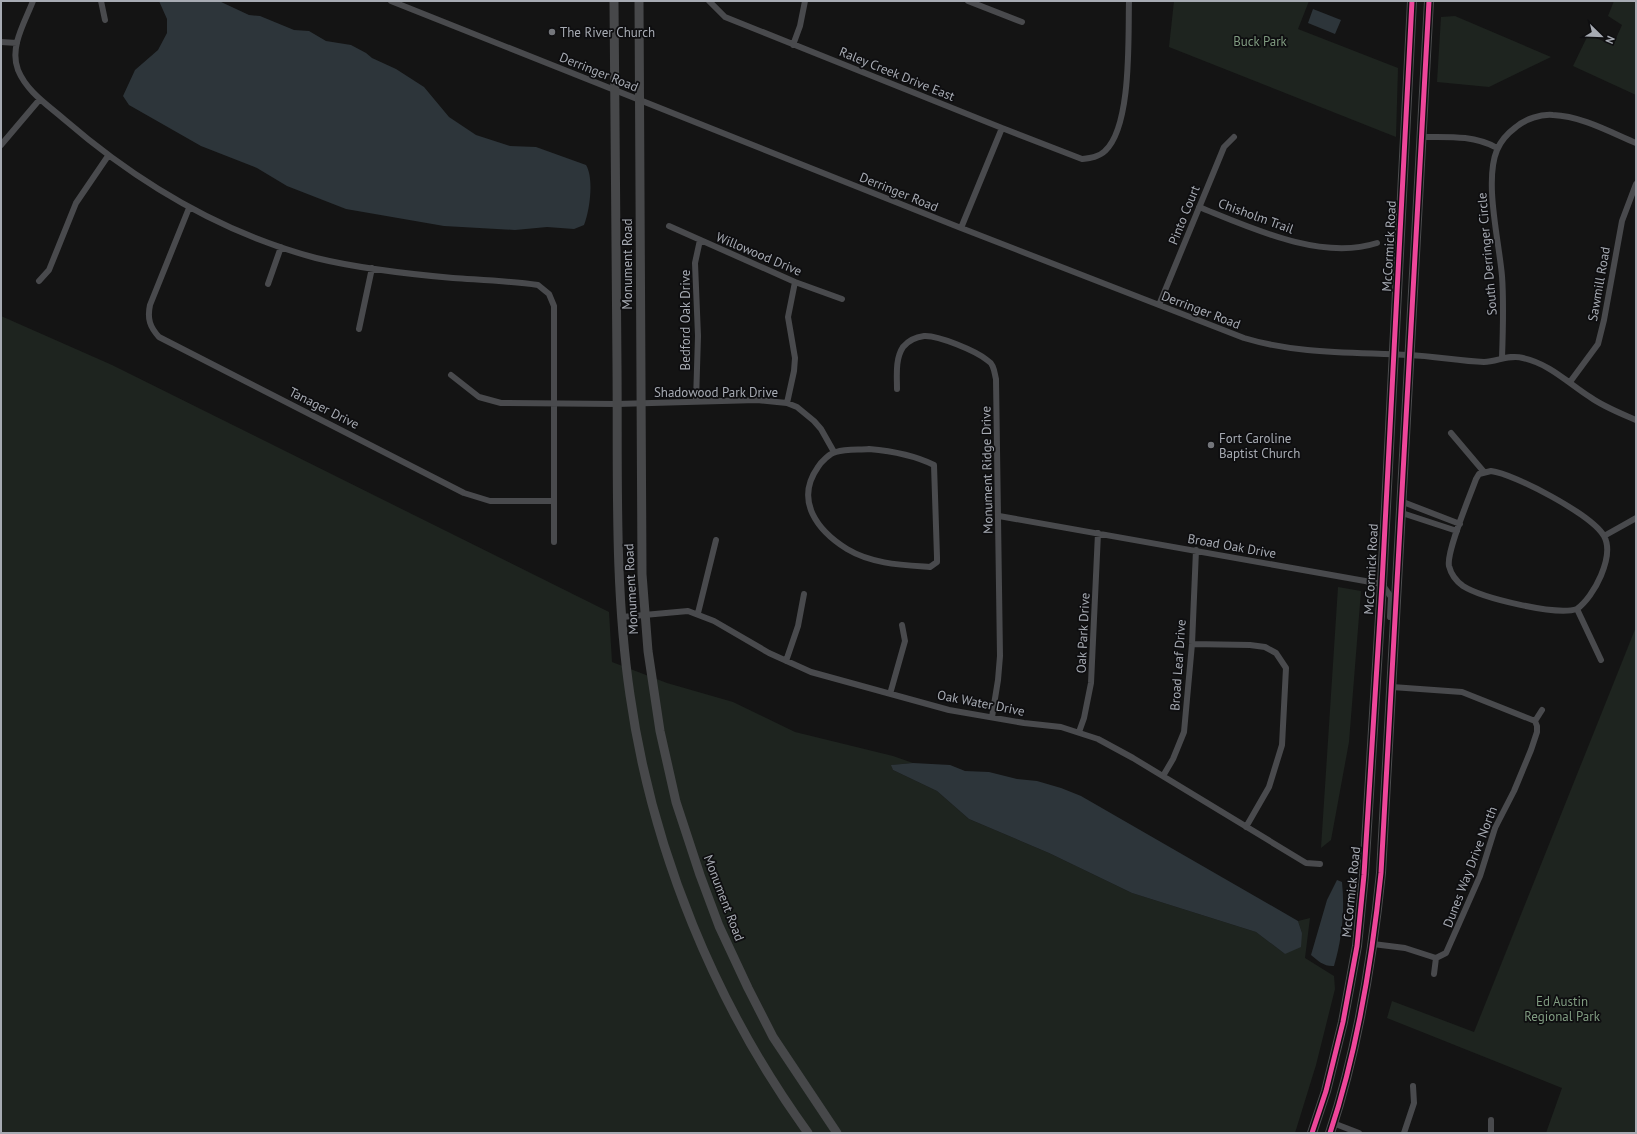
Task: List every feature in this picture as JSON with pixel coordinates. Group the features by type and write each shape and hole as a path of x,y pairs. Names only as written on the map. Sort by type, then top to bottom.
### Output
{"main road":[{"name":"Monument Road","path":"614,1 618,570 630,697 642,760 663,840 683,898 712,967 750,1042 789,1107 808,1133"},
{"name":"Monument Road","path":"639,1 642,574 648,651 660,731 676,802 700,875 719,926 770,1030 837,1133"},
{"name":"McCormick Road","path":"1312,1133 1326,1091 1346,1007 1352,974 1364,875 1382,584 1412,1"},
{"name":"McCormick Road","path":"1330,1133 1364,1000 1373,944 1381,873 1430,1"},
{"path":"1352,974 1358,992 1364,1000"},
{"path":"1346,1007 1353,1013 1358,1025"},
{"path":"1319,1133 1325,1110 1326,1091"}],"street":[{"path":"33,1 17,43 16,61 18,69 30,89 108,156 144,182 190,208 281,247 327,260 372,268 438,276 538,284 549,294 554,306 554,542"},
{"path":"101,1 106,20"},
{"name":"Derringer Road","path":"391,1 1214,328 1268,346 1312,351 1411,355 1486,362 1502,358 1521,357 1550,368 1570,382 1578,390 1607,408 1636,420"},
{"name":"Raley Creek Drive East","path":"709,1 725,17 1002,128 1082,158 1090,158 1107,150 1115,136 1122,116 1126,90 1129,1"},
{"path":"793,45 800,26 806,1"},
{"path":"968,1 1022,22"},
{"path":"1,42 17,43"},
{"path":"1,145 40,99"},
{"path":"1422,137 1466,138 1478,140 1497,148 1504,138 1520,124 1546,115 1578,120 1636,143"},
{"path":"961,228 1002,128"},
{"name":"Pinto Court","path":"1159,306 1224,147 1234,137"},
{"name":"South Derringer Circle","path":"1497,148 1491,182 1504,306 1502,358"},
{"path":"39,281 49,270 76,203 108,156"},
{"name":"Sawmill Road","path":"1570,382 1598,344 1604,320 1622,221 1636,184"},
{"name":"Chisholm Trail","path":"1199,207 1254,230 1292,241 1360,248 1378,243"},
{"name":"Tanager Drive","path":"190,208 148,313 150,325 159,337 464,493 490,501 554,501"},
{"name":"Willowood Drive","path":"669,226 795,282 842,299"},
{"name":"Bedford Oak Drive","path":"696,401 698,336 695,263 700,240"},
{"path":"268,284 281,247"},
{"path":"359,329 372,268"},
{"path":"787,403 794,371 794,352 788,317 795,282"},
{"name":"Monument Ridge Drive","path":"897,389 899,354 908,342 917,338 926,336 938,339 965,349 988,360 993,366 996,379 1000,656 992,717"},
{"name":"Shadowood Park Drive","path":"451,375 469,390 491,401 617,404 756,400 787,403 797,407 814,421 821,429 834,452"},
{"path":"1451,433 1484,472"},
{"path":"869,449 885,450 920,458 934,465 936,475 936,562 930,567 890,564 866,558 848,550 829,536 818,525 810,508 809,488 816,470 834,452 869,449"},
{"path":"1484,472 1497,472 1539,490 1581,515 1594,525 1604,536 1607,549 1605,564 1592,592 1577,609 1558,611 1480,593 1461,584 1452,574 1449,562 1457,531 1476,479 1479,474 1484,472"},
{"path":"1403,502 1460,524"},
{"path":"1402,513 1457,531"},
{"name":"Broad Oak Drive","path":"999,516 1382,584"},
{"path":"1604,536 1636,518"},
{"name":"Oak Park Drive","path":"1079,732 1084,718 1091,683 1098,533"},
{"path":"698,613 716,540"},
{"name":"Broad Leaf Drive","path":"1163,776 1173,759 1184,732 1192,644 1196,550"},
{"path":"1382,584 1391,597 1390,637 1393,661"},
{"path":"786,661 798,626 804,594"},
{"path":"1577,609 1601,660"},
{"name":"Oak Water Drive","path":"622,617 688,611 698,613 714,620 746,640 786,661 811,672 948,710 1024,723 1054,726 1079,732 1114,747 1306,863 1320,864"},
{"path":"890,694 906,641 902,625"},
{"path":"1192,644 1250,645 1265,647 1276,653 1281,658 1286,668 1282,744 1275,771 1261,803 1246,827"},
{"path":"1392,687 1462,692 1535,721 1542,710"},
{"name":"Dunes Way Drive North","path":"1436,958 1446,953 1480,876 1495,828 1514,791 1531,750 1537,732 1535,721"},
{"path":"1373,944 1405,948 1436,958 1434,974"},
{"path":"1404,1133 1414,1103 1413,1086"},
{"path":"1491,1120 1491,1133"},
{"path":"1333,1123 1359,1133"}],"green space":[{"name":"Buck Park","path":"1174,1 1309,1 1298,29 1398,68 1396,137 1169,47"},
{"path":"1614,1 1636,1 1636,95 1573,66 1588,35 1613,45 1622,25 1608,16"},
{"path":"1455,16 1551,57 1489,87 1437,82 1441,17"},
{"path":"1,316 112,365 609,612 612,662 667,683 733,702 795,732 893,756 913,763 892,765 893,770 937,791 969,819 1049,853 1132,893 1256,932 1285,954 1302,933 1298,921 1310,918 1305,958 1334,976 1335,989 1316,1065 1295,1133 1,1133"},
{"path":"1338,587 1361,591 1349,742 1331,840 1321,848"},
{"name":"Ed Austin Regional Park","path":"1636,627 1636,1133 1546,1133 1562,1088 1387,1018 1392,1001 1474,1032"}],"shaded area":[{"path":"159,1 219,1 249,15 260,16 294,30 309,31 326,41 351,45 372,58 396,69 424,87 449,117 476,135 510,146 536,147 586,165 590,178 590,194 588,211 584,225 574,229 547,227 515,230 444,226 346,209 287,186 257,168 201,146 129,105 123,96 135,70 158,50 167,33 167,19"},
{"path":"1313,9 1341,20 1335,34 1308,23"},
{"path":"913,763 950,765 965,771 989,772 1017,779 1037,781 1081,796 1298,921 1302,933 1301,947 1285,954 1256,932 1132,893 1049,853 969,819 937,791 893,770 891,765"},
{"path":"1337,880 1342,882 1342,924 1334,966 1328,966 1311,955 1327,900"}],"cycle path":[{"path":"1312,1133 1326,1091 1343,1022 1357,946 1364,875 1382,584 1412,1"},
{"path":"1330,1133 1349,1069 1363,1004 1381,873 1429,1"}],"place":[{"name":"The River Church","path":"552,32"},
{"name":"Fort Caroline Baptist Church","path":"1211,445"}]}
